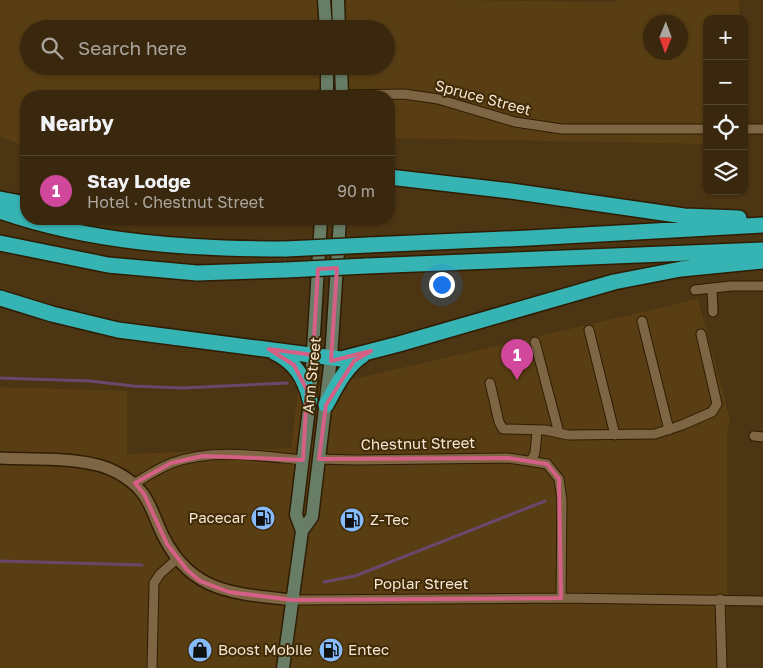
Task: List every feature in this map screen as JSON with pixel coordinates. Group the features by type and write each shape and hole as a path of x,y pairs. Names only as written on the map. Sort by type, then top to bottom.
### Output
{"highway":[{"path":"395,178 511,191 684,216 763,218"},
{"path":"0,198 20,203"},
{"path":"0,211 20,218"},
{"path":"45,225 82,234 133,241 215,249 286,249 763,225"},
{"path":"0,244 108,265 197,273 763,250"},
{"path":"0,298 52,314 118,330 341,359 614,282 681,269 763,261"},
{"path":"269,349 283,356 298,370 304,380 310,400"},
{"path":"326,405 341,378 354,361 371,351"}],"main road":[{"path":"324,0 325,20"},
{"path":"338,0 339,20"},
{"path":"327,75 327,90"},
{"path":"342,75 342,90"},
{"name":"Ann Street","path":"283,668 302,532 296,515 310,400 321,225"},
{"name":"Ann Street","path":"302,532 312,518 326,405 340,225"}],"street":[{"name":"Spruce Street","path":"395,94 438,99 515,122 547,127 703,129"},
{"path":"748,129 763,129"},
{"path":"695,290 763,286"},
{"path":"712,288 714,312"},
{"path":"642,322 669,430"},
{"path":"589,330 615,435"},
{"path":"490,383 499,422 503,429 545,430 568,435 655,434 712,412 717,404 701,334"},
{"path":"535,342 559,433"},
{"path":"530,461 535,453 537,431"},
{"path":"0,458 88,462 115,471 134,484 171,464 203,456 224,454 303,460"},
{"name":"Chestnut Street","path":"319,459 518,458 547,464 559,479 562,500 562,598"},
{"name":"Poplar Street","path":"134,484 144,494 167,544 177,559 200,581 228,592 293,600 562,598 763,601"},
{"path":"152,668 154,583 160,574 177,559"},
{"path":"720,599 722,668"}],"highlighted area":[{"path":"337,268 331,361 371,351 354,361 326,405 319,459 508,458 547,464 559,479 561,598 293,600 229,592 200,581 187,570 167,544 144,494 135,483 171,463 203,456 303,460 307,390 294,365 269,349 313,355 318,269"}],"shaded area":[{"path":"0,0 612,2 618,0 739,0 740,15 703,15 703,144 395,138 395,90 20,90 20,144 0,136"},
{"path":"698,299 730,419 727,433 727,668 0,668 0,387 127,391 127,454 291,448 298,392"}],"waterway":[{"path":"0,378 90,381 133,386 183,388 287,383"},
{"path":"324,582 355,576 545,501"},
{"path":"0,561 142,565"}],"place":[{"name":"Stay Lodge","path":"517,380"},
{"name":"Pacecar","path":"263,518"},
{"name":"Z-Tec","path":"352,520"},
{"name":"Boost Mobile","path":"200,650"},
{"name":"Entec","path":"331,650"}]}
